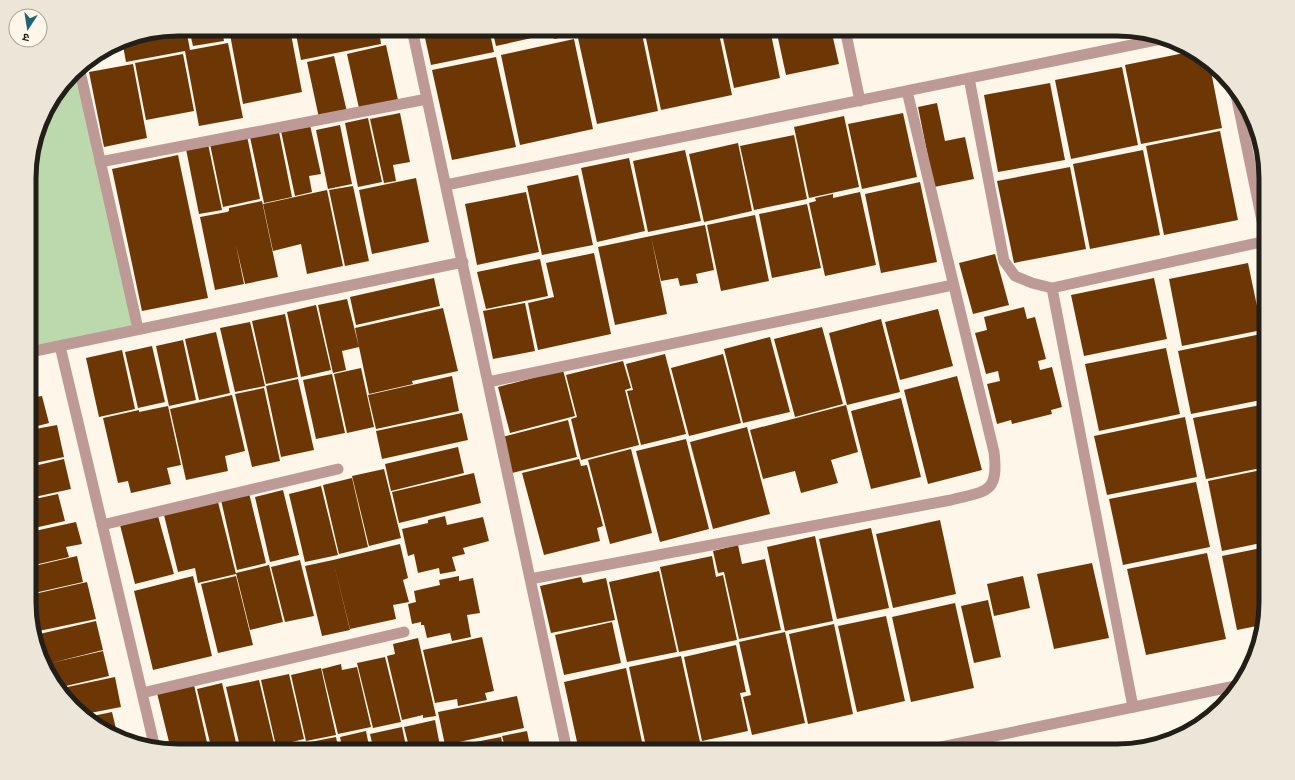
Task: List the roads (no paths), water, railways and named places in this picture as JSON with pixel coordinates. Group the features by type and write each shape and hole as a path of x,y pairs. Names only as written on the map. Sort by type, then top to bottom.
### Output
{"street":[{"path":"414,36 565,744"},
{"path":"846,36 860,101"},
{"path":"446,185 1153,41"},
{"path":"81,74 138,329"},
{"path":"969,78 1004,261 1015,276 1032,283 1052,288 1259,243"},
{"path":"530,579 950,500 984,492 992,485 996,472 994,452 907,91"},
{"path":"100,162 427,99"},
{"path":"1238,103 1259,207"},
{"path":"36,351 462,262"},
{"path":"488,382 953,285"},
{"path":"1052,288 1133,707"},
{"path":"60,346 154,742"},
{"path":"102,525 338,469"},
{"path":"142,693 404,632"},
{"path":"956,744 1231,687"}]}
